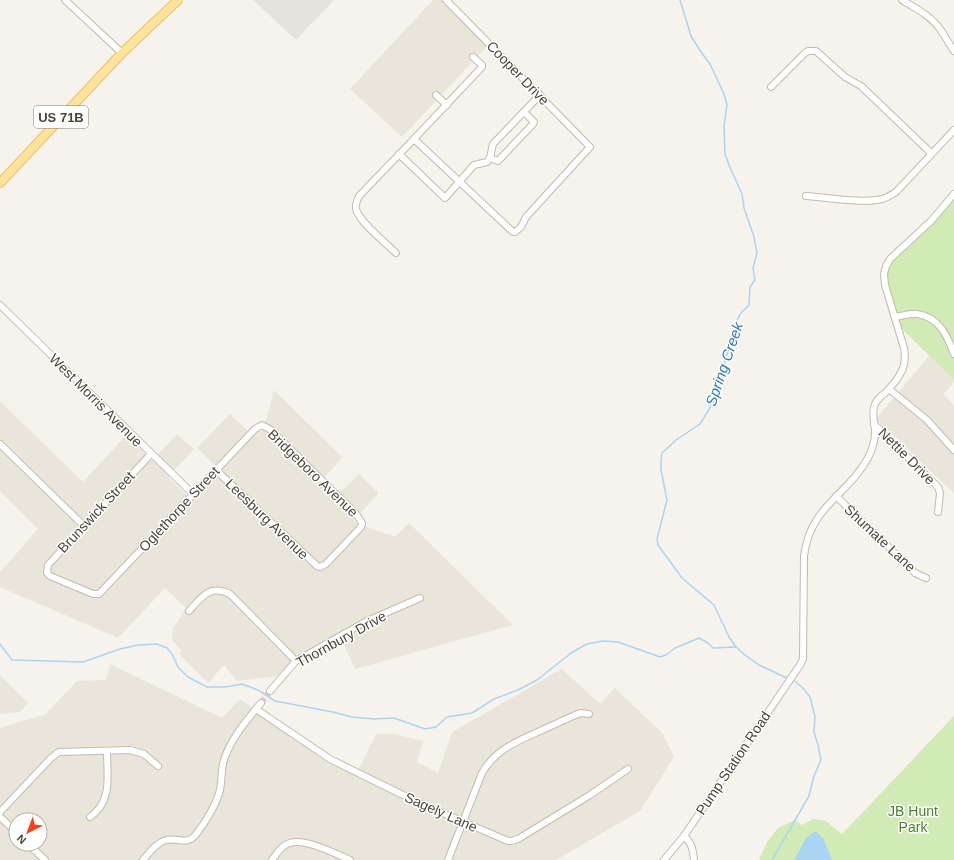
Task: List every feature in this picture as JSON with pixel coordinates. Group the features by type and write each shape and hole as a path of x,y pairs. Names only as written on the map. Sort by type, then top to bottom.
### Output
{"main road":[{"name":"US 71B","path":"0,183 122,52 178,0"}],"street":[{"path":"65,0 122,52"},
{"name":"Cooper Drive","path":"446,0 590,147 526,217 521,227 515,232 513,232 459,182"},
{"path":"902,0 935,24 940,29 954,51"},
{"path":"771,87 808,50 816,51 845,77 860,86 931,153"},
{"path":"396,253 362,221 356,209 356,202 360,195 482,67 473,56"},
{"path":"436,95 447,105"},
{"path":"400,154 445,198 474,165 487,162 490,158 493,144 540,95"},
{"path":"490,158 498,161 533,124 533,120 524,112"},
{"path":"806,196 859,200 882,199 896,192 954,130"},
{"path":"414,139 459,182"},
{"name":"Pump Station Road","path":"664,860 684,836 800,665 804,652 804,556 805,545 809,532 817,519 857,474 869,456 875,433 873,413 875,405 902,372 905,363 906,354 885,285 884,274 886,266 890,259 930,221 954,194"},
{"name":"West Morris Avenue","path":"0,306 193,494"},
{"path":"895,317 916,314 928,317 939,325 946,334 954,354"},
{"path":"889,388 927,420 954,450"},
{"name":"Nettie Drive","path":"874,424 938,487 940,493 938,512"},
{"name":"Oglethorpe Street","path":"47,573 50,576 97,595 255,429 262,425"},
{"name":"Bridgeboro Avenue","path":"262,425 276,436 357,515 362,523 358,530 326,564 320,567"},
{"path":"0,444 84,526"},
{"name":"Brunswick Street","path":"47,573 48,565 151,454"},
{"name":"Leesburg Avenue","path":"216,470 313,564 320,567"},
{"name":"Shumate Lane","path":"836,496 909,568 915,573 926,578"},
{"path":"189,611 204,594 211,591 224,591 230,594 296,661"},
{"name":"Thornbury Drive","path":"270,691 296,661 365,622 420,598"},
{"path":"142,860 160,842 166,840 186,841 197,834 215,804 220,792 224,761 227,751 235,736 261,703"},
{"name":"Sagely Lane","path":"256,709 330,759 415,801 462,822 511,841 590,795 628,769"},
{"path":"448,860 482,772 496,755 516,742 580,713 589,714"},
{"path":"0,812 56,753 107,750 136,751 144,754 158,766"},
{"path":"90,817 98,812 107,795 107,750"},
{"path":"0,817 8,824"},
{"path":"684,836 692,846 694,860"},
{"path":"272,860 284,846 297,841 350,860"},
{"path":"36,852 45,860"}],"shaded area":[{"path":"253,0 334,0 296,40"},
{"path":"433,0 441,0 488,45 402,137 350,89"},
{"path":"929,356 954,380 954,382 943,394 954,405 954,493 876,419"},
{"path":"274,390 342,457 319,484 333,499 359,474 379,493 354,519 356,523 395,537 409,523 513,625 355,669 339,633 297,656 277,676 237,681 224,665 208,683 179,654 182,651 172,640 173,629 186,608 165,588 118,638 0,587 0,572 38,529 0,491 0,401 83,482 127,434 152,461 177,434 194,449 168,477 192,501 221,471 197,448 230,414 253,436 258,432 263,431"},
{"path":"110,664 222,718 240,699 319,757 356,775 376,734 395,734 423,741 417,762 438,773 452,732 562,669 600,704 615,688 663,734 674,757 640,811 556,860 0,860 0,728 46,714 77,681 106,680"},
{"path":"0,675 28,703 20,712 0,714"}],"green space":[{"path":"954,194 954,380 898,325 884,274 890,259"},
{"name":"JB Hunt Park","path":"954,716 954,860 759,860 767,842 778,828 795,820 802,825 813,819 826,821 842,834"}],"water":[{"path":"816,831 824,840 832,860 794,860 807,837"}],"waterway":[{"name":"Spring Creek","path":"680,0 691,36 710,64 724,94 727,105 724,126 725,154 742,194 744,208 754,237 757,253 753,268 755,280 750,287 749,305 741,313 735,324 715,400 700,424 676,440 662,453 661,470 667,500 657,539 658,545 682,578 714,605 729,637 736,647 759,665 789,679"},
{"path":"0,644 12,660 83,662 120,649 138,645 157,644 167,648 172,654 178,667 188,677 207,687 226,687 242,684 258,690 275,701 352,717 373,719 394,718 425,729 436,727 447,717 472,713 494,699 518,690 537,680 571,653 587,644 603,641 618,642 660,657 666,655 675,648 699,638 713,648 736,647"},
{"name":"Spring Creek","path":"772,860 809,796 814,776 821,760 814,732 815,717 810,697 802,687 793,680"}],"tunnel":[{"path":"261,703 270,691"}]}
